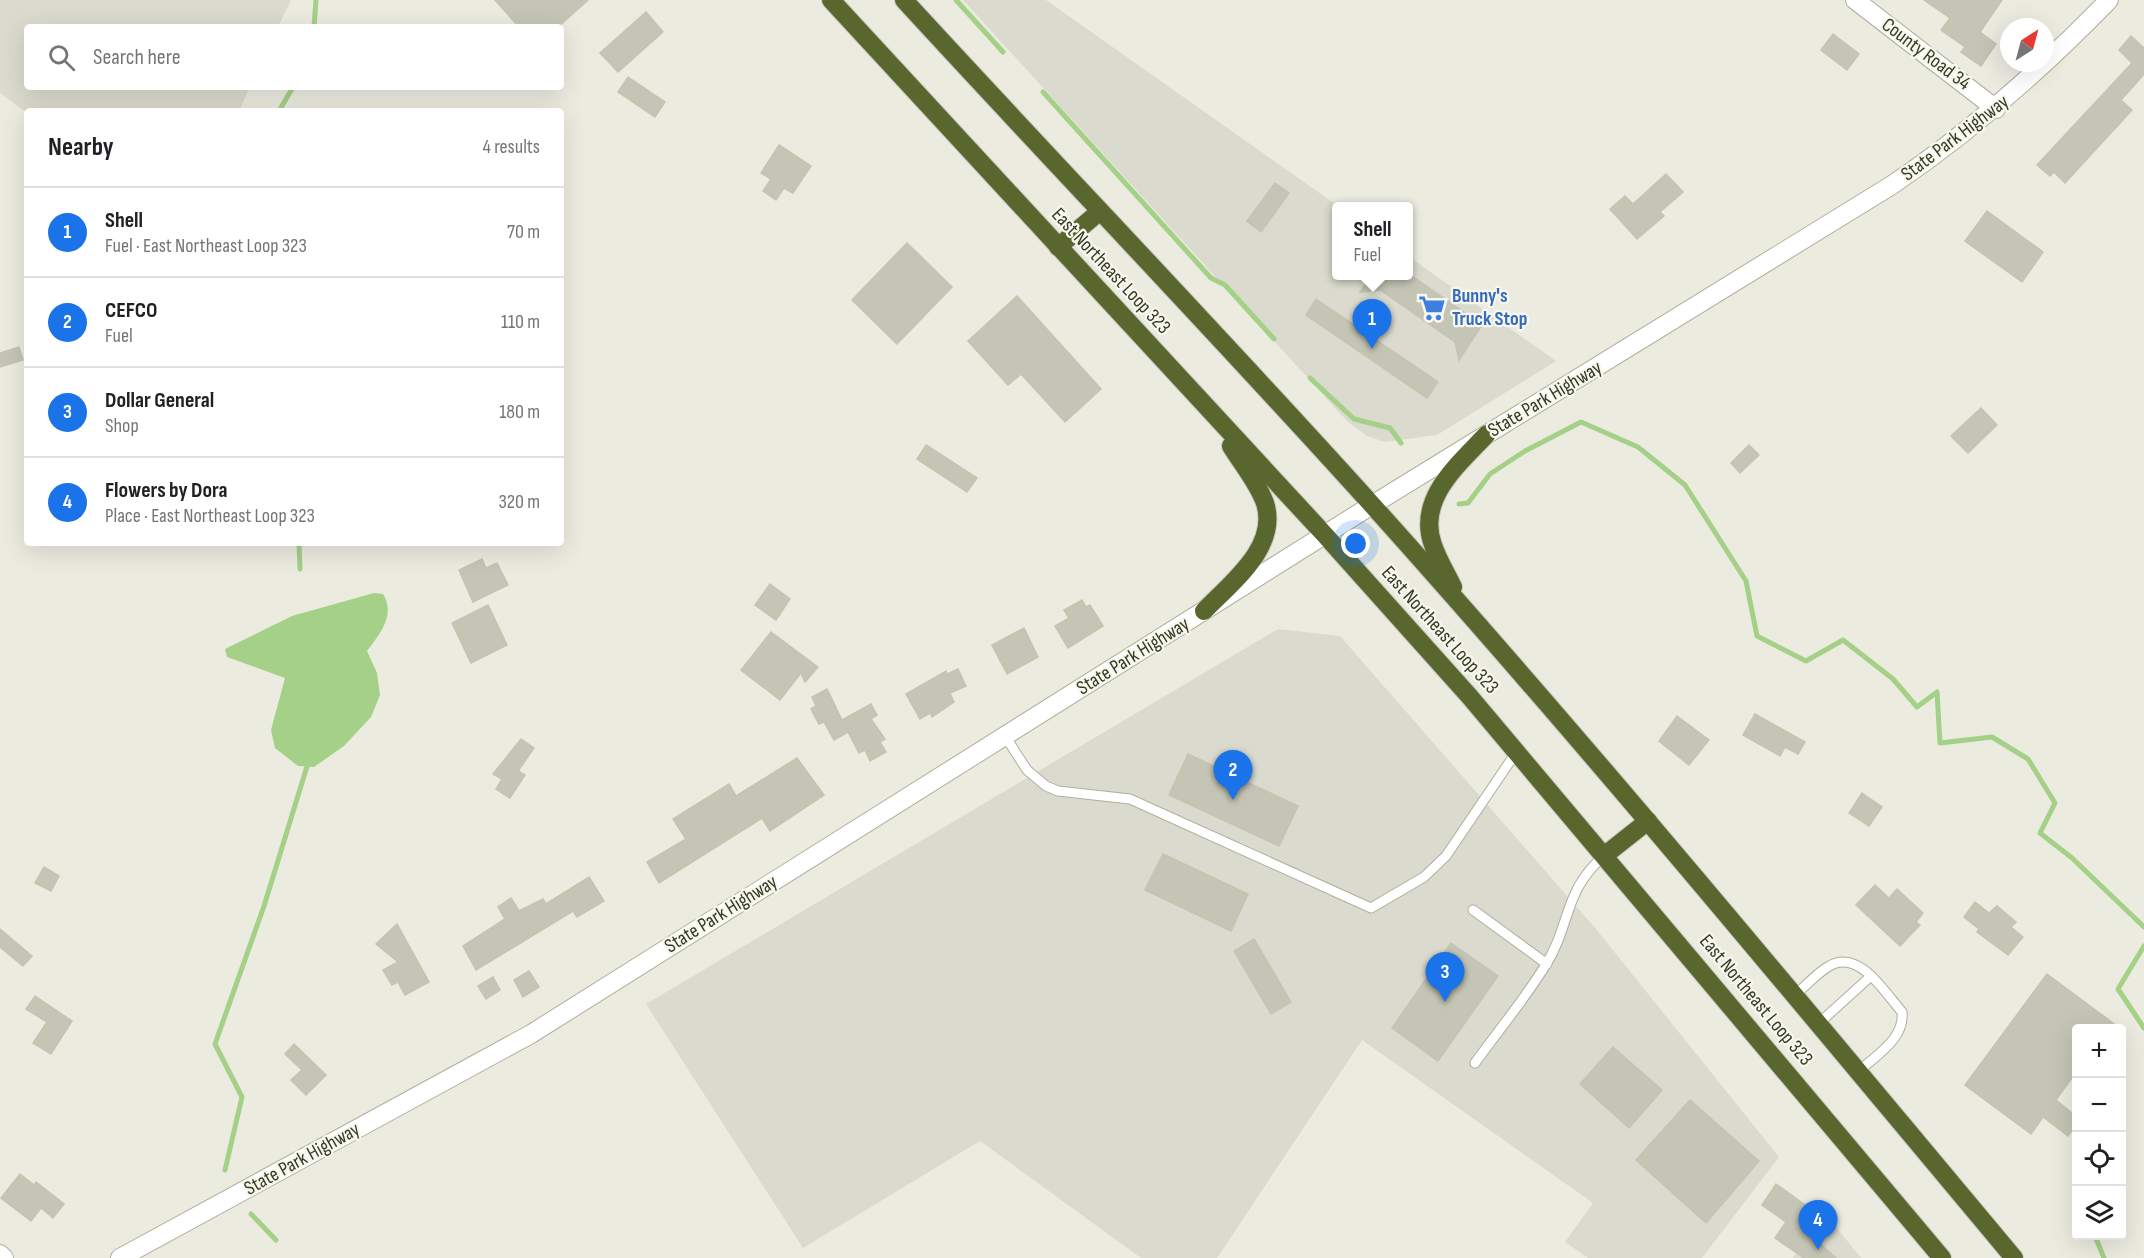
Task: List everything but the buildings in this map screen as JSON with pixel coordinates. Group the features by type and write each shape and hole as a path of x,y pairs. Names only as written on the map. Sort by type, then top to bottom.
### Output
{"highway":[{"name":"East Northeast Loop 323","path":"831,0 1325,535 1517,751 1942,1258"},
{"name":"East Northeast Loop 323","path":"904,0 1372,505 1463,608 1648,821 2014,1258"},
{"path":"1058,247 1099,212"},
{"path":"1204,611 1255,556 1262,545 1267,525 1265,502 1260,492 1210,411"},
{"path":"1463,608 1433,546 1430,533 1431,511 1445,479 1487,434"},
{"path":"1605,855 1648,821"}],"main road":[{"name":"County Road 34","path":"1856,0 1996,109"},
{"name":"State Park Highway","path":"120,1258 531,1035 1372,505 1892,185 1953,143 1996,109 2109,0"},
{"path":"0,1254 4,1258"}],"lane":[{"path":"1005,736 1034,779 1046,786 1059,792 1130,799 1371,908 1424,877 1446,856 1517,751"},
{"path":"1475,1063 1547,964 1575,891 1588,868 1605,855"},
{"path":"1473,910 1547,964"},
{"path":"1794,996 1835,963 1846,962 1857,965 1871,976 1902,1012 1903,1021 1895,1039 1858,1072"},
{"path":"1818,1024 1871,976"}],"shaded area":[{"path":"0,0 291,0 279,24 24,24 24,90 249,90 240,108 24,108 24,111 0,93"},
{"path":"963,0 1046,0 1332,202 1332,280 1413,280 1413,260 1556,361 1437,435 1385,442 1367,436 1348,422"},
{"path":"374,593 383,594 388,609 385,624 367,651 377,673 380,695 371,717 344,746 314,767 298,766 275,748 271,730 285,678 227,657 225,649 292,616"},
{"path":"1278,629 1340,636 1596,929 1779,1157 1702,1258 1588,1258 1565,1242 1593,1203 1362,1040 1217,1258 1141,1258 980,1141 803,1248 646,1004"},
{"path":"1824,1212 1861,1258 1793,1258"}],"waterway":[{"path":"314,24 316,0"},
{"path":"956,0 1003,52"},
{"path":"281,108 291,90"},
{"path":"1043,92 1211,278 1225,285 1274,339"},
{"path":"1310,378 1354,419 1390,428 1401,443"},
{"path":"1459,504 1468,503 1490,474 1525,451 1581,422 1638,447 1685,485 1746,581 1757,636 1806,661 1843,640 1893,679 1917,707 1937,692 1940,743 1992,737 2028,759 2055,803 2040,833 2072,858 2144,927"},
{"path":"299,546 300,569"},
{"path":"225,1170 242,1097 215,1044 264,906 309,760"},
{"path":"2144,946 2118,989 2144,1028"},
{"path":"251,1214 276,1240"},
{"path":"2097,1240 2104,1258"}],"place":[{"name":"Bunny's Truck Stop","path":"1432,308"},
{"name":"Shell","path":"1372,349"},
{"name":"CEFCO","path":"1233,800"},
{"name":"Dollar General","path":"1445,1002"},
{"name":"Flowers by Dora","path":"1818,1250"}]}
